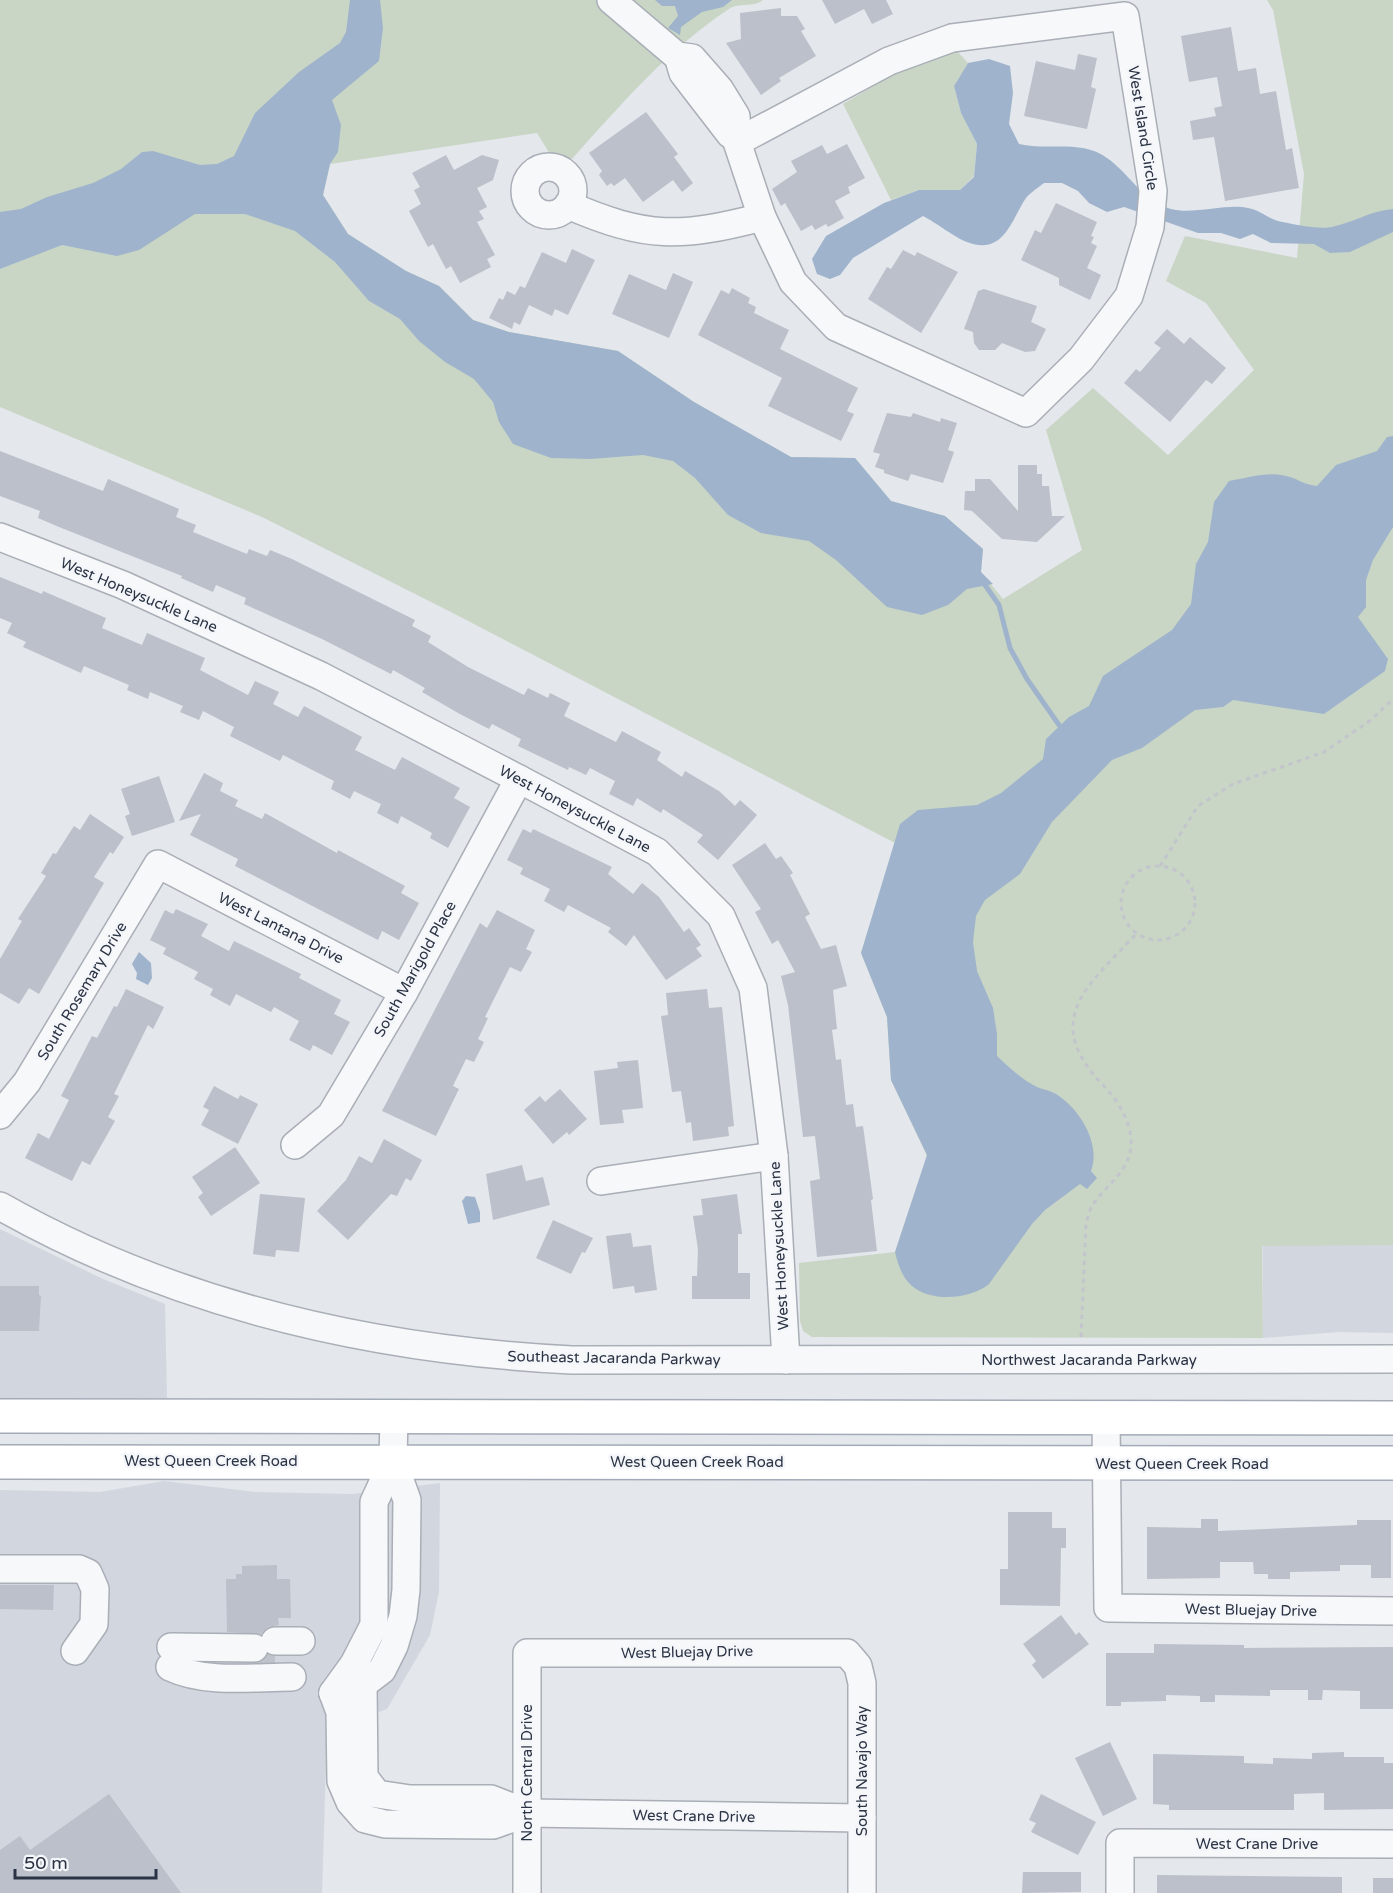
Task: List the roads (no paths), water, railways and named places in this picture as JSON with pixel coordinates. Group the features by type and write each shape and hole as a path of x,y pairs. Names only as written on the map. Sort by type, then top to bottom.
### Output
{"main road":[{"path":"0,1416 1393,1418"},
{"name":"West Queen Creek Road","path":"0,1462 1393,1463"}],"street":[{"name":"West Island Circle","path":"611,0 677,56 683,73 737,142 762,217 793,282 836,327 1026,413 1081,359 1129,296 1150,227 1154,191 1125,16 952,38 889,61 737,142"},
{"path":"568,205 628,228 660,233 715,229 762,217"},
{"name":"West Honeysuckle Lane","path":"0,537 123,585 321,676 519,779 657,852 721,916 753,988 774,1156 786,1360"},
{"name":"South Marigold Place","path":"295,1145 332,1115 404,992 519,779"},
{"name":"West Lantana Drive","path":"158,864 404,992"},
{"name":"South Rosemary Drive","path":"0,1115 27,1082 158,864"},
{"path":"601,1181 774,1156"},
{"name":"Southeast Jacaranda Parkway","path":"0,1206 101,1256 179,1287 270,1315 384,1341 456,1351 543,1358 786,1360"},
{"name":"Northwest Jacaranda Parkway","path":"786,1360 1393,1359"},
{"path":"333,1693 357,1689 381,1670 394,1646 403,1616 406,1590 407,1500 393,1461 394,1416"},
{"path":"1106,1418 1106,1464"},
{"path":"333,1693 354,1664 374,1625 374,1502 393,1461"},
{"name":"West Bluejay Drive","path":"1106,1464 1108,1608 1393,1611"},
{"path":"0,1569 79,1569 88,1573 95,1589 94,1624 75,1652"},
{"path":"276,1652 186,1674 170,1653 276,1652"},
{"name":"West Bluejay Drive","path":"527,1653 847,1653"},
{"name":"North Central Drive","path":"527,1653 527,1893"},
{"name":"South Navajo Way","path":"847,1653 858,1666 862,1683 862,1893"},
{"name":"West Crane Drive","path":"363,1684 364,1778 377,1794 410,1799 490,1799 527,1813 862,1818"},
{"name":"West Crane Drive","path":"333,1693 340,1712 340,1781 350,1802 365,1819 385,1824 493,1825 527,1813"},
{"name":"West Crane Drive","path":"1120,1893 1120,1843 1393,1844"}],"water":[{"path":"350,0 380,0 383,28 379,61 332,100 341,125 338,152 330,164 323,195 348,234 406,271 439,286 473,320 509,332 618,351 694,402 791,457 855,458 891,501 945,516 983,549 981,572 993,584 967,589 948,605 922,615 887,607 836,560 809,541 761,533 728,515 695,478 673,461 643,455 590,459 551,458 513,444 499,422 493,402 474,379 445,362 419,341 400,319 369,301 335,262 295,231 245,214 195,214 139,250 117,256 62,245 0,269 0,212 21,209 47,197 93,183 121,169 142,152 153,151 200,165 217,164 234,156 255,113 299,72 340,43 346,32"},
{"path":"655,0 732,0 723,7 702,12 681,27 680,35 668,28 678,16 675,6 662,6"},
{"path":"989,59 1010,66 1013,93 1009,124 1019,144 1076,147 1097,152 1115,164 1144,194 1161,205 1180,210 1248,208 1278,221 1320,228 1332,227 1393,209 1393,232 1350,252 1330,253 1314,244 1271,243 1253,234 1240,239 1221,233 1198,233 1124,207 1107,212 1089,203 1078,191 1062,183 1044,183 1026,198 1005,234 990,244 980,245 967,242 923,216 853,258 840,275 830,279 817,274 812,259 826,236 884,203 919,190 960,190 974,177 977,144 961,113 954,86 968,63"},
{"path":"1393,436 1393,527 1373,560 1366,580 1366,607 1358,617 1388,659 1385,671 1324,714 1233,700 1223,707 1195,710 1142,748 1112,760 1052,822 1020,874 985,900 976,916 973,942 977,971 993,1008 997,1034 997,1056 1026,1081 1057,1094 1075,1110 1091,1140 1093,1161 1091,1171 1097,1178 1087,1189 1080,1184 1045,1210 1032,1224 989,1284 962,1296 940,1297 920,1291 906,1279 895,1252 927,1155 891,1080 887,1017 861,953 900,824 918,810 977,805 1001,793 1043,759 1046,739 1069,717 1089,706 1103,676 1172,630 1191,604 1196,564 1208,542 1214,502 1229,481 1272,474 1317,486 1336,465 1377,451 1387,437"},
{"path":"139,952 151,963 152,978 148,985 136,979 137,973 132,964"},
{"path":"466,1196 475,1197 480,1212 480,1222 468,1224 462,1201"}],"waterway":[{"path":"985,585 999,605 1010,648 1027,679 1059,725"}],"tunnel":[{"path":"254,1659 275,1659"}]}
